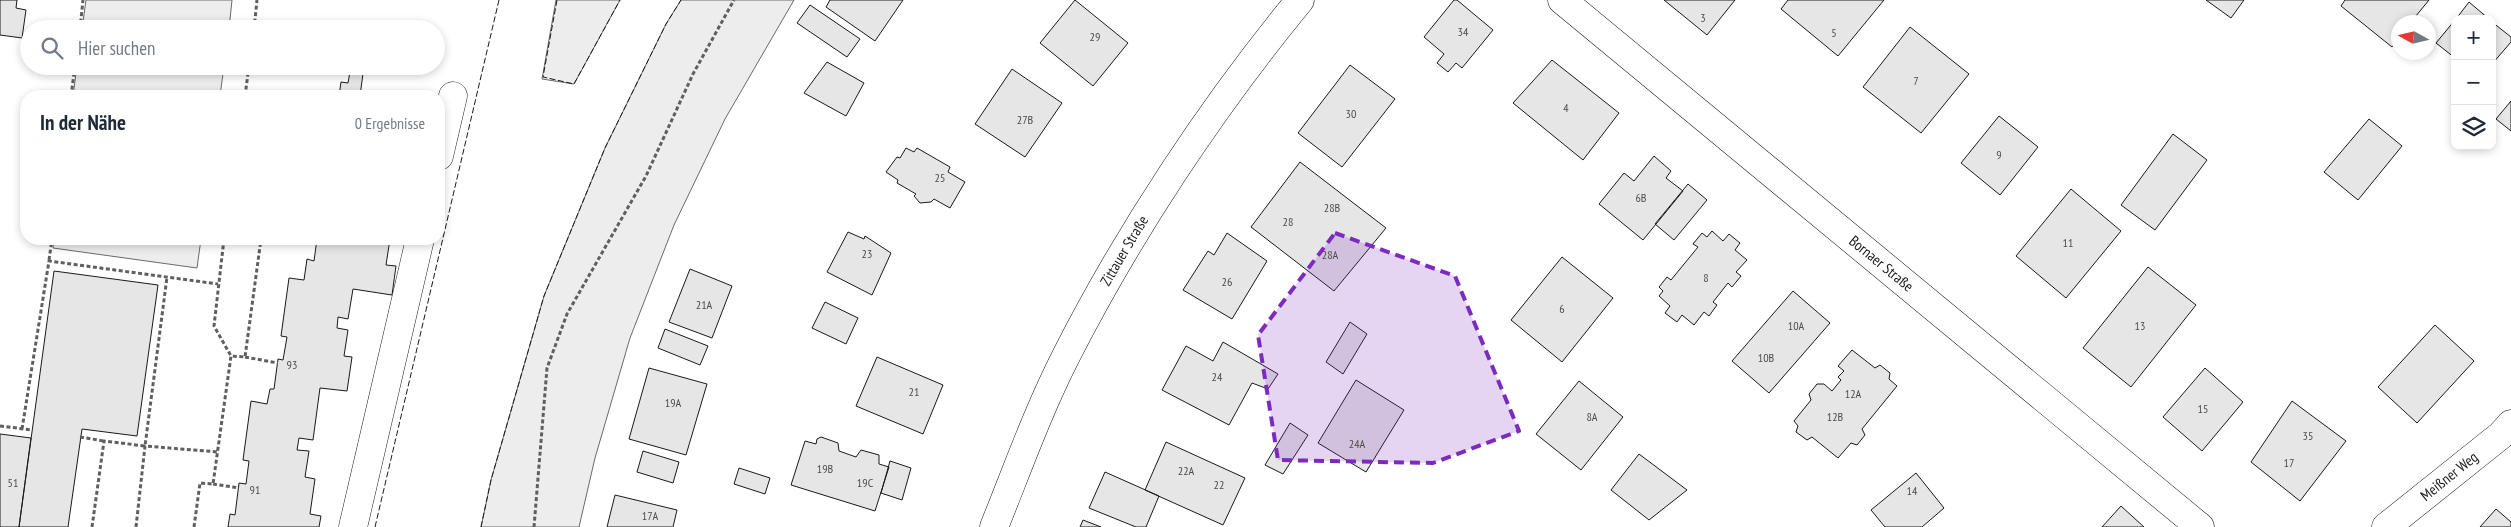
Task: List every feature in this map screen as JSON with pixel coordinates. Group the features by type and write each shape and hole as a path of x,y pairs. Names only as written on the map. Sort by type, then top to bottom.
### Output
{"street":[{"name":"Zittauer Straße","path":"994,527 1066,357 1116,266 1184,157 1264,44 1300,0"},
{"name":"Bornaer Straße","path":"1562,0 2200,527"},
{"path":"445,130 453,96"},
{"path":"352,527 419,245"},
{"name":"Meißner Weg","path":"2386,527 2501,435 2511,424"}],"path":[{"path":"81,20 83,0"},
{"path":"255,20 257,0"},
{"path":"534,527 548,368 567,314 646,176 693,74 734,0"},
{"path":"72,90 74,75"},
{"path":"246,90 248,75"},
{"path":"22,429 51,245"},
{"path":"213,484 231,356 214,326 223,245"},
{"path":"245,357 260,245"},
{"path":"49,261 218,284"},
{"path":"136,527 167,277"},
{"path":"231,356 278,363"},
{"path":"0,426 32,430"},
{"path":"80,437 146,446 218,452"},
{"path":"92,527 104,441"},
{"path":"194,527 200,483 239,488"}],"highlighted area":[{"path":"1335,233 1455,276 1519,431 1433,463 1278,460 1258,335"}],"shaded area":[{"path":"86,0 232,0 230,20 83,20"},
{"path":"556,0 620,0 574,84 542,79"},
{"path":"681,0 794,0 725,119 674,225 630,338 595,458 579,527 481,527 491,480 544,296 605,148 666,24"},
{"path":"76,75 223,75 221,90 74,90"},
{"path":"53,245 200,245 197,268 53,248"}],"building":[{"path":"0,0 17,0 16,8 26,10 25,20 20,20 20,38 0,35"},
{"path":"830,0 903,0 875,41 826,7"},
{"path":"1075,0 1128,43 1093,86 1040,43"},
{"path":"1454,0 1457,0 1493,30 1462,68 1456,63 1448,72 1437,63 1444,54 1424,37"},
{"path":"1664,0 1735,0 1707,35"},
{"path":"1788,0 1884,0 1838,56 1781,9"},
{"path":"2206,0 2244,0 2231,18"},
{"path":"2345,0 2429,0 2417,15 2391,15 2391,46 2341,6"},
{"path":"2469,2 2484,15 2459,15"},
{"path":"810,5 860,39 847,57 797,23"},
{"path":"2451,25 2451,55 2436,43"},
{"path":"2496,25 2511,37 2511,42 2496,59"},
{"path":"1910,27 1969,74 1921,133 1863,87"},
{"path":"1552,60 1619,113 1583,160 1513,103"},
{"path":"827,62 864,83 846,116 804,93"},
{"path":"1350,65 1395,99 1342,167 1298,133"},
{"path":"1012,69 1062,103 1025,157 975,124"},
{"path":"349,75 363,75 361,90 340,90 341,82 348,83"},
{"path":"2511,101 2511,131 2496,119"},
{"path":"1999,116 2038,147 2000,195 1961,163"},
{"path":"2369,119 2402,146 2358,200 2324,172"},
{"path":"2173,134 2207,160 2155,230 2121,205"},
{"path":"906,148 914,152 917,148 950,167 948,172 965,182 950,208 934,199 931,202 920,203 914,196 916,194 897,183 898,180 886,172 897,157 900,158"},
{"path":"1654,156 1671,171 1666,178 1683,191 1643,240 1599,204 1624,173 1634,181"},
{"path":"1300,162 1386,228 1334,291 1251,227"},
{"path":"1688,184 1707,200 1674,240 1655,224"},
{"path":"2071,189 2121,231 2066,298 2016,256"},
{"path":"1712,231 1723,241 1729,234 1740,243 1735,250 1747,260 1736,272 1741,276 1732,287 1728,283 1713,302 1717,305 1709,316 1704,312 1694,325 1682,315 1677,322 1665,313 1670,306 1659,296 1663,291 1659,287 1667,277 1671,280 1698,247 1693,244 1702,233 1707,237"},
{"path":"848,232 864,239 865,236 891,253 872,295 827,272"},
{"path":"1227,233 1267,261 1232,319 1183,290 1208,251 1214,255"},
{"path":"316,245 389,245 386,265 396,266 392,295 353,289 348,319 338,317 337,328 348,330 344,356 352,357 347,391 320,388 313,440 299,438 297,450 309,451 305,477 315,479 310,514 321,516 319,527 228,527 230,514 235,515 239,483 246,484 249,461 243,460 251,401 267,404 270,389 274,389 278,359 283,360 287,337 281,336 289,278 304,280 307,259 314,261"},
{"path":"1562,257 1613,298 1562,362 1511,320"},
{"path":"2148,267 2196,305 2131,387 2083,348"},
{"path":"690,269 732,286 712,338 669,322"},
{"path":"54,271 158,285 137,436 82,429 68,527 19,527"},
{"path":"1793,291 1830,323 1769,393 1732,361"},
{"path":"825,302 858,318 846,344 812,328"},
{"path":"1350,322 1367,334 1343,374 1326,362"},
{"path":"2435,325 2474,361 2417,423 2378,387"},
{"path":"665,329 708,346 700,365 658,348"},
{"path":"1223,342 1278,374 1268,389 1252,383 1229,425 1162,390 1186,346 1213,361"},
{"path":"1852,350 1875,368 1880,365 1890,373 1889,379 1897,386 1862,429 1865,435 1857,445 1851,443 1838,458 1812,437 1807,440 1796,432 1798,426 1794,421 1811,400 1809,394 1817,384 1824,384 1832,391 1841,380 1838,377 1844,371 1838,366"},
{"path":"877,357 943,385 923,434 856,406"},
{"path":"649,368 707,384 686,455 629,439"},
{"path":"2205,368 2243,402 2202,451 2163,417"},
{"path":"1356,380 1404,410 1366,472 1318,443"},
{"path":"1579,381 1623,417 1581,470 1536,434"},
{"path":"2292,401 2346,441 2300,501 2251,462"},
{"path":"1290,423 1308,435 1283,474 1265,465"},
{"path":"0,434 31,438 19,527 0,527"},
{"path":"821,437 838,443 839,451 856,457 861,450 879,455 879,464 889,467 875,511 791,485 805,441 816,444 817,439"},
{"path":"1166,442 1245,478 1223,525 1145,490"},
{"path":"643,451 679,462 673,483 637,472"},
{"path":"1639,454 1687,490 1649,520 1611,490"},
{"path":"890,461 911,468 902,500 881,493"},
{"path":"739,468 770,478 765,494 734,484"},
{"path":"1105,472 1159,496 1146,527 1136,527 1089,508"},
{"path":"1916,473 1944,508 1922,527 1885,527 1871,510"},
{"path":"615,495 677,510 673,527 607,527"},
{"path":"2121,506 2144,527 2102,527"},
{"path":"2496,509 2511,522 2511,527 2480,527"},
{"path":"1083,520 1101,527 1080,527"}],"fence":[{"path":"445,230 499,0"},
{"path":"557,0 543,77 574,84 620,0"},
{"path":"481,527 491,480 544,296 605,148 666,24 681,0"},
{"path":"375,527 441,245"}]}
